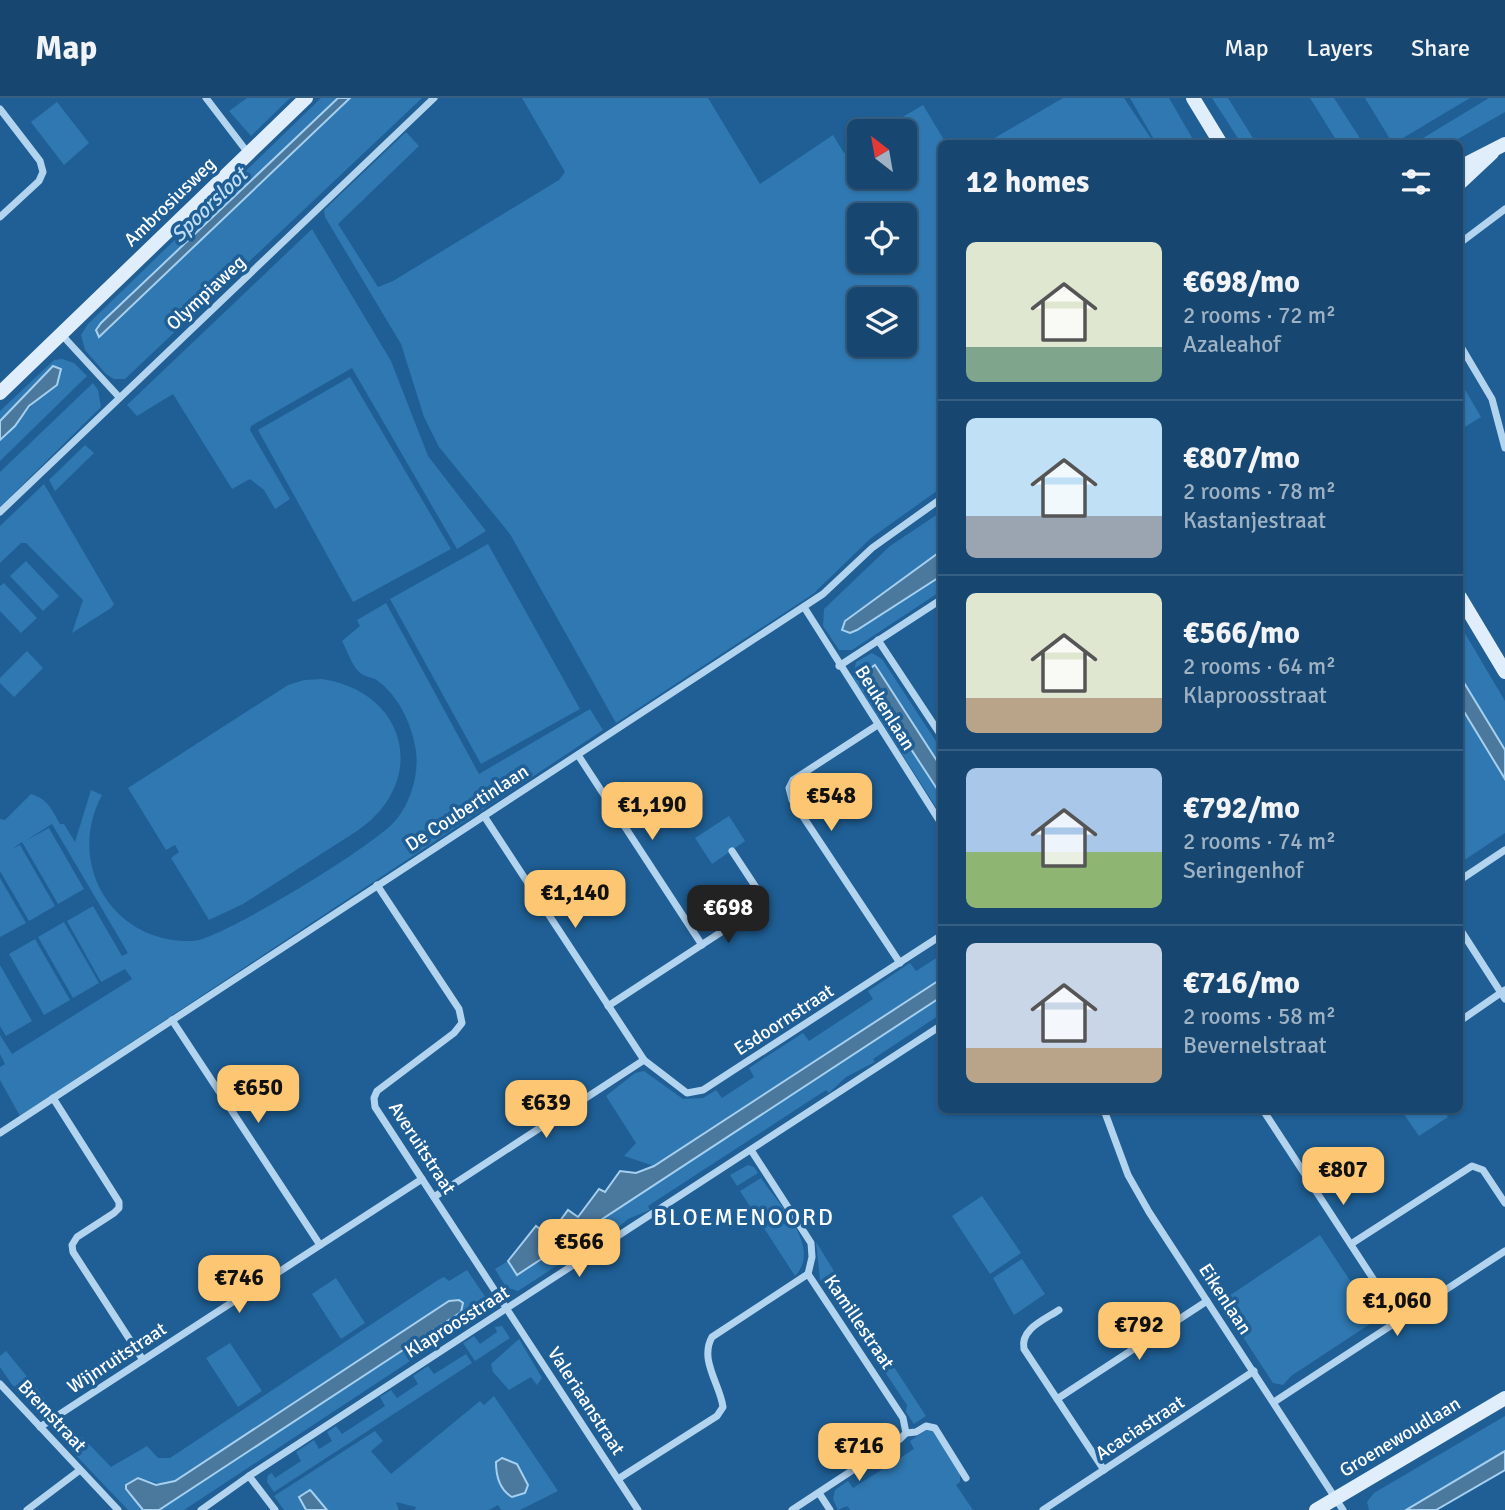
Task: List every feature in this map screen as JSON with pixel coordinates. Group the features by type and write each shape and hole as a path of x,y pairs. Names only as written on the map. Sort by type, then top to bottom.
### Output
{"street":[{"path":"206,98 248,154"},
{"name":"Ambrosiusweg","path":"0,393 306,98"},
{"name":"Olympiaweg","path":"0,512 434,98"},
{"path":"1193,98 1219,140"},
{"path":"0,109 40,162 43,172 39,181 0,217"},
{"path":"1463,165 1499,148"},
{"path":"1463,180 1499,148"},
{"path":"1463,241 1505,209"},
{"path":"61,334 118,397"},
{"path":"1463,350 1492,399 1505,448"},
{"name":"De Coubertinlaan","path":"0,1133 804,607 823,594 872,548 938,501"},
{"path":"839,666 938,602"},
{"path":"1463,602 1505,671"},
{"name":"Beukenlaan","path":"804,607 876,726 938,819"},
{"name":"Beukenlaan","path":"878,640 938,731"},
{"path":"876,726 793,780 789,788 792,800 900,963"},
{"path":"578,755 702,945"},
{"path":"434,1197 644,1060 484,816"},
{"path":"1463,878 1505,850"},
{"path":"608,1006 758,908 762,901 732,851"},
{"name":"Averuitstraat","path":"377,885 462,1016 462,1023 377,1091 374,1098 375,1107 507,1308"},
{"path":"1463,933 1504,994 1463,1019"},
{"name":"Esdoornstraat","path":"644,1060 673,1084 695,1094 938,938"},
{"path":"172,1020 320,1245"},
{"name":"Klaproosstraat","path":"201,1510 249,1476 938,1028"},
{"path":"53,1098 117,1196 119,1208 77,1237 72,1245 73,1252 143,1360"},
{"name":"Eikenlaan","path":"1105,1113 1136,1191 1339,1504"},
{"path":"1265,1113 1400,1320"},
{"name":"Kamillestraat","path":"751,1150 811,1243 812,1257 808,1274 903,1418 906,1433"},
{"path":"1351,1244 1472,1166 1483,1170 1505,1203"},
{"name":"Wijnruitstraat","path":"40,1427 422,1179"},
{"path":"1274,1402 1505,1251"},
{"path":"618,1479 717,1416 723,1407 722,1397 706,1356 706,1347 712,1337 808,1274"},
{"path":"1057,1399 1207,1301"},
{"name":"Valeriaanstraat","path":"507,1308 638,1510"},
{"path":"1059,1310 1027,1331 1022,1340 1024,1349 1104,1470"},
{"name":"Acaciastraat","path":"1043,1510 1254,1371"},
{"name":"Bremstraat","path":"0,1384 80,1470"},
{"name":"Groenewoudlaan","path":"1315,1510 1339,1504 1505,1398"},
{"path":"792,1510 906,1433 916,1432 926,1426 935,1428 966,1478"},
{"path":"27,1510 80,1470 118,1510"},
{"path":"249,1476 275,1510"},
{"path":"819,1493 830,1510"}],"shaded area":[{"path":"247,98 290,98 251,136 229,111"},
{"path":"321,98 338,98 101,323 96,330 100,336 350,98 422,98 125,379 114,379 106,374 85,350 81,335 88,324"},
{"path":"338,98 350,98 99,337 96,330 101,323"},
{"path":"522,98 708,98 760,184 833,135 844,153 847,151 847,189 917,189 917,119 899,119 923,105 944,140 938,140 937,173 938,490 871,538 813,594 616,723 510,534 439,447 424,417 401,344 325,217 324,210 406,132 419,146 338,224 378,287 393,281 559,180 565,172"},
{"path":"1063,98 1124,98 1152,140 991,140"},
{"path":"1130,98 1169,98 1193,140 1154,140"},
{"path":"1212,98 1228,98 1254,140 1239,140"},
{"path":"1310,98 1334,98 1361,140 1336,140"},
{"path":"1365,98 1470,98 1400,140 1391,140"},
{"path":"1489,98 1505,98 1505,112 1456,140 1420,140"},
{"path":"57,102 89,143 64,165 31,122"},
{"path":"312,229 391,361 428,456 486,531 457,549 352,368 251,426 250,430 290,499 275,509 264,490 250,479 232,489 173,394 137,416 127,405"},
{"path":"62,359 74,363 87,376 0,461 0,440 38,399 42,379 0,421 0,411 54,360"},
{"path":"53,366 61,369 57,385 29,406 15,426 0,440 0,421"},
{"path":"350,377 451,549 353,602 258,430"},
{"path":"93,383 98,390 101,407 0,507 0,472"},
{"path":"1463,386 1481,417 1463,428"},
{"path":"85,445 94,453 55,491 49,480"},
{"path":"44,484 114,604 72,633 83,600 26,543 21,543 0,563 0,526"},
{"path":"938,514 938,553 842,625 857,630 938,578 938,593 852,650 839,650 823,626 824,609 890,546"},
{"path":"488,544 580,709 481,764 390,599"},
{"path":"938,553 938,578 857,630 850,633 842,630 845,621"},
{"path":"26,561 59,596 43,611 10,576"},
{"path":"4,583 37,618 21,633 0,611 0,586"},
{"path":"386,603 479,774 590,709 603,730 20,1116 0,1080 0,1067 5,1064 0,1054 0,1035 12,1054 132,979 125,969 101,982 67,921 93,906 122,956 128,953 52,824 25,841 49,828 84,889 58,904 22,842 12,849 20,845 55,906 29,921 0,871 0,819 5,820 31,794 49,806 75,842 91,790 102,795 92,821 89,847 93,872 104,895 119,914 140,929 165,938 193,941 234,925 265,908 331,868 383,832 396,820 410,796 417,760 414,741 403,710 383,685 357,670 342,641 360,626 357,620"},
{"path":"1463,630 1505,701 1505,750 1463,681"},
{"path":"27,651 43,668 14,697 0,683 0,678"},
{"path":"872,653 882,659 938,744 938,762 875,666 862,674 938,790 938,810 853,677 856,662"},
{"path":"875,665 938,762 938,790 862,674"},
{"path":"322,679 351,687 374,701 390,720 399,741 400,765 394,788 380,811 357,831 243,904 209,920 171,858 179,852 175,845 166,850 128,788 288,685 304,680"},
{"path":"1463,681 1505,750 1505,779 1463,710"},
{"path":"1463,710 1505,779 1505,833 1463,861"},
{"path":"729,816 745,841 712,864 695,838"},
{"path":"0,878 26,923 0,937"},
{"path":"64,922 99,983 73,998 38,937"},
{"path":"35,939 70,1000 44,1015 9,954"},
{"path":"938,957 938,981 654,1166 624,1156 636,1143 606,1096 635,1073 644,1071 683,1099 703,1098 716,1090 722,1098 754,1077 749,1068 803,1033 809,1041 873,999 868,991 910,963 916,971"},
{"path":"0,965 32,1021 6,1036 0,1026"},
{"path":"938,981 938,999 517,1275 508,1261 536,1226 549,1236 568,1210 578,1217 599,1189 605,1192 620,1171 636,1173 654,1166"},
{"path":"938,999 938,1016 873,1059 875,1062 846,1077 829,1093 826,1090 648,1206 650,1210 628,1219 605,1239 601,1237 518,1291 506,1287 495,1269 508,1261 517,1275"},
{"path":"1403,1113 1445,1113 1448,1117 1419,1136"},
{"path":"748,1165 754,1167 758,1173 737,1186 730,1175"},
{"path":"761,1178 787,1213 801,1239 804,1252 802,1265 795,1276 740,1191"},
{"path":"982,1196 1021,1253 990,1274 952,1216"},
{"path":"1320,1235 1376,1320 1291,1376 1283,1385 1273,1383 1228,1314 1229,1308 1223,1300"},
{"path":"816,1242 839,1279 826,1288 820,1280"},
{"path":"1022,1259 1045,1294 1014,1315 993,1278"},
{"path":"467,1270 488,1301 483,1313 184,1510 159,1510 461,1312 463,1303 459,1300 449,1301 175,1481 162,1483 144,1479 133,1480 126,1489 143,1510 128,1510 67,1446 82,1437 111,1467 147,1446 158,1458 170,1458 438,1280 444,1277 449,1281"},
{"path":"336,1278 365,1323 341,1339 312,1294"},
{"path":"846,1294 926,1416 914,1424 906,1412 907,1405 837,1300"},
{"path":"459,1300 463,1303 461,1312 159,1510 143,1510 126,1489 126,1485 138,1478 156,1485 175,1481 449,1301"},
{"path":"493,1323 495,1327 502,1326 510,1338 475,1361 463,1343 474,1336 480,1344 497,1332"},
{"path":"519,1339 542,1378 537,1385 531,1377 509,1390 493,1372 491,1364"},
{"path":"230,1343 262,1391 238,1407 206,1358"},
{"path":"6,1351 51,1406 47,1409 35,1405 32,1407 32,1401 19,1387 13,1386 0,1367 0,1356"},
{"path":"466,1354 472,1363 274,1492 267,1482 268,1475 272,1473 275,1478 301,1461 296,1452 314,1440 319,1449 332,1441 327,1432 336,1426 342,1434 385,1406 380,1397 391,1390 397,1398 418,1384 413,1376 428,1366 434,1374"},
{"path":"494,1396 558,1491 520,1510 501,1510 498,1505 489,1510 415,1510 416,1507 396,1502 399,1510 327,1510 310,1490 299,1497 306,1510 284,1510 274,1496 375,1431 383,1441 371,1451 391,1474 480,1401 484,1405","holes":["502,1458 513,1461 504,1491 496,1463"]},
{"path":"1505,1416 1505,1451 1406,1510 1369,1510 1367,1502 1374,1493"},
{"path":"928,1429 933,1430 960,1472 960,1482 956,1485 973,1510 850,1510 847,1506 838,1510 833,1499 835,1490 848,1481 853,1488 914,1449 910,1441"},
{"path":"1505,1451 1505,1470 1436,1510 1406,1510"},
{"path":"502,1458 517,1464 528,1485 525,1493 512,1497 502,1487 496,1462"},
{"path":"310,1490 327,1510 306,1510 299,1497"}],"district":[{"name":"BLOEMENOORD","path":"744,1217"}],"water label":[{"name":"Spoorsloot","path":"209,205"}]}
